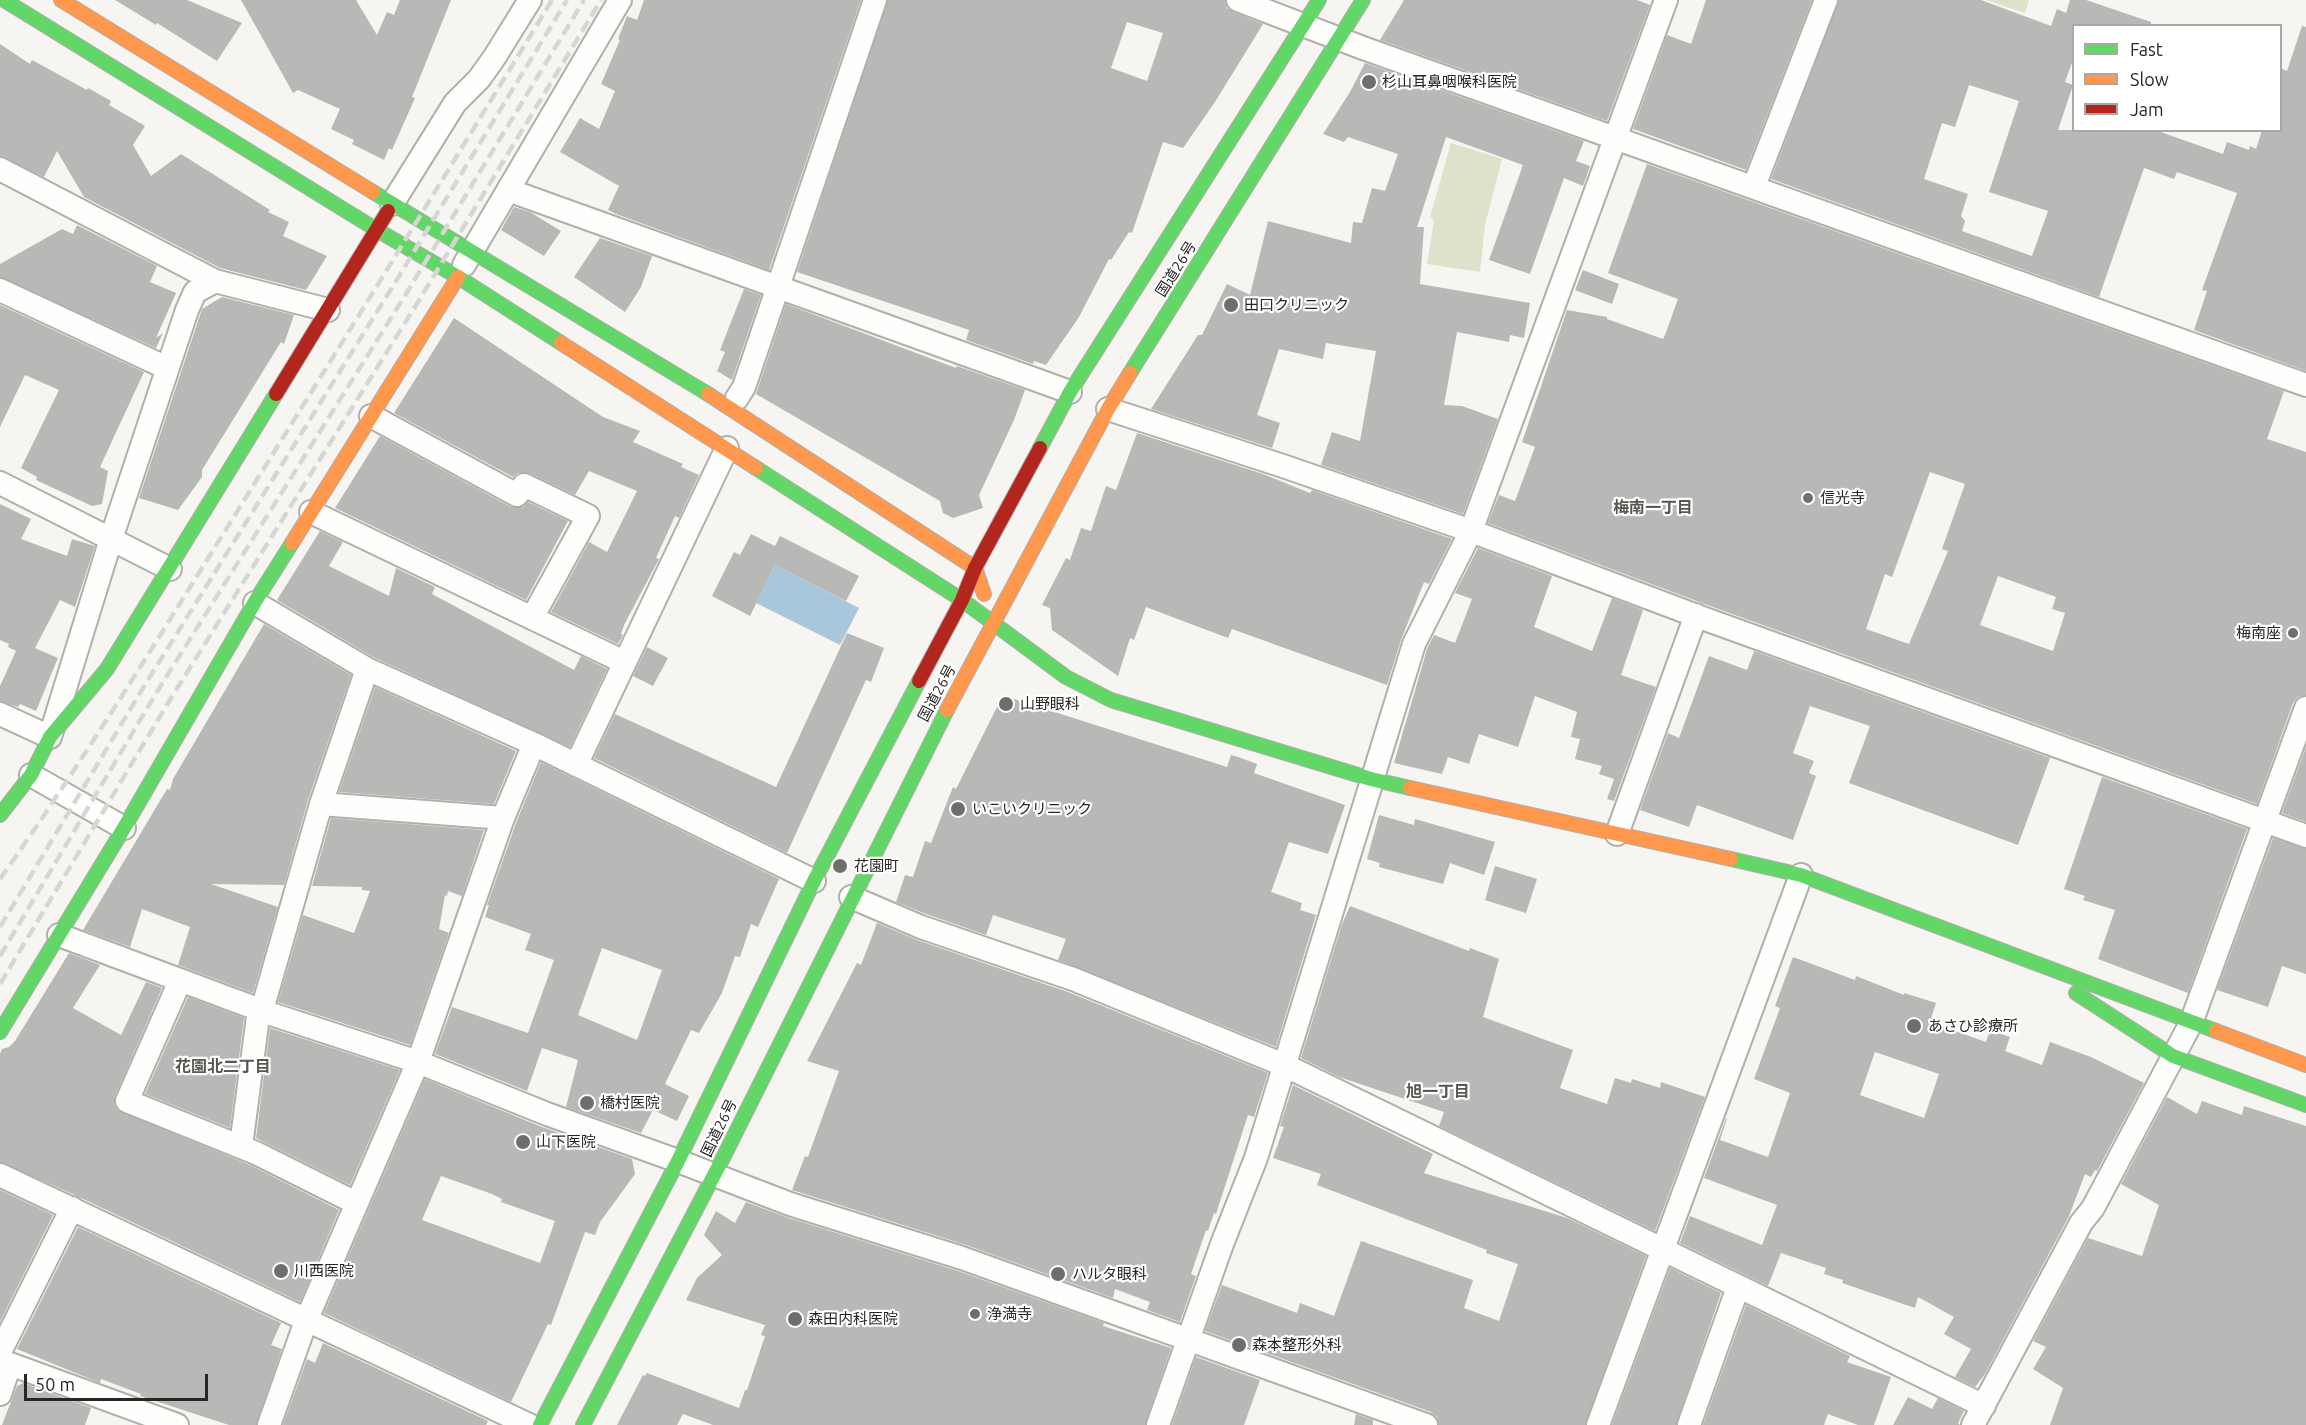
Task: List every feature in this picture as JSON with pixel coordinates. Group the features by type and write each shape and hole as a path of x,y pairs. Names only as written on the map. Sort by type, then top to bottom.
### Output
{"main road":[{"path":"4,0 377,230 458,276 962,600 1058,671 1111,700 1371,779 1801,875 2306,1065"},
{"path":"61,0 392,204 714,397 975,568 994,623"},
{"name":"国道26号","path":"540,1425 678,1161 814,881 962,600 975,568 1070,392 1319,0"},
{"name":"国道26号","path":"583,1425 714,1174 920,761 1108,409 1363,0"},
{"path":"0,815 31,775 50,738 107,669 392,204"},
{"path":"0,1032 124,828 255,603 458,276"},
{"path":"2027,960 2173,1056 2306,1105"}],"street":[{"path":"392,204 455,103 479,80 530,0"},
{"path":"458,276 620,0"},
{"path":"738,398 744,387 874,0"},
{"path":"1238,0 1302,26 2306,385"},
{"path":"1158,1425 1256,1158 1414,644 1471,531 1666,0"},
{"path":"1754,186 1826,0"},
{"path":"0,169 215,281 328,310"},
{"path":"508,190 1070,392"},
{"path":"0,714 50,738 111,539 187,310 195,292 215,281"},
{"path":"0,290 167,368"},
{"path":"1108,409 1471,531 2306,836"},
{"path":"371,416 518,495 524,485 588,516 532,618"},
{"path":"576,765 727,448"},
{"path":"0,483 170,569"},
{"path":"311,512 624,662"},
{"path":"255,603 368,669 534,744 814,881"},
{"path":"1617,834 1696,615"},
{"path":"241,1146 261,1010 321,804 368,669"},
{"path":"851,897 921,927 1073,980 1284,1065 1738,1287 1979,1415 2191,1023 2306,708"},
{"path":"269,1425 306,1321 418,1062 503,818 534,744"},
{"path":"31,775 124,828"},
{"path":"321,804 503,818"},
{"path":"1598,1425 1801,875"},
{"path":"59,935 261,1010 418,1062 547,1114 799,1207 962,1258 1426,1425"},
{"path":"180,981 127,1101 241,1146 356,1203"},
{"path":"0,1175 529,1425"},
{"path":"0,1394 3,1360 72,1208"},
{"path":"1689,1425 1738,1287"},
{"path":"3,1360 177,1425"}],"green space":[{"path":"1986,0 2029,0 2025,13"},
{"path":"1451,143 1502,159 1485,225 1480,272 1427,264 1434,221 1430,217"}],"water":[{"path":"775,565 859,608 840,645 756,603"}],"building":[{"path":"115,0 187,0 242,23 217,61 157,23 156,25"},
{"path":"241,0 356,0 377,35 387,12 394,15 400,0 451,0 412,97 415,98 392,150 389,148 384,160 352,144 354,140 331,129 340,109 298,90 293,93"},
{"path":"644,0 861,0 769,270 608,210 619,186 560,152 580,118 599,129 615,91 601,84 620,40 618,39 627,16 637,20"},
{"path":"888,0 1225,0 1227,8 1233,12 1263,24 1215,102 1183,148 1163,142 1132,233 1129,232 1111,260 1109,259 1079,317 1046,365 1034,361 1033,364 966,340 969,330 797,272","holes":["1127,22 1163,33 1147,81 1111,68"]},
{"path":"1404,0 1637,0 1650,5 1607,121 1380,40"},
{"path":"1706,0 1812,0 1746,170 1633,129 1667,35 1691,44"},
{"path":"1839,0 1981,0 2051,26 2057,9 2066,13 2070,0 2086,0 2151,22 2151,24 2072,24 2072,63 2065,82 2072,85 2072,88 2058,130 2161,132 2223,154 2227,142 2249,150 2250,146 2256,149 2261,132 2282,132 2282,69 2287,71 2302,26 2306,27 2306,371 2194,330 2207,291 2202,290 2237,193 2177,172 2174,179 2144,168 2099,297 1771,179","holes":["1969,85 2019,101 1989,192 2048,211 2032,256 1962,231 1965,221 1961,216 1968,194 1924,179 1942,123 1955,127"]},
{"path":"0,44 30,64 32,60 111,101 109,105 145,126 133,145 151,176 181,154 270,210 268,212 289,222 283,236 327,256 306,290 220,268 84,197 57,151 44,177 0,156"},
{"path":"1365,63 1584,141 1576,161 1590,166 1583,186 1564,178 1530,274 1489,260 1523,165 1446,137 1417,227 1424,227 1420,284 1530,303 1524,338 1510,335 1509,342 1457,332 1444,405 1462,406 1498,419 1463,514 1321,465 1332,432 1360,441 1376,351 1326,343 1323,359 1279,349 1257,415 1280,423 1272,448 1151,409 1198,335 1202,335 1227,284 1250,295 1268,221 1351,243 1353,222 1362,223 1372,188 1385,191 1398,154 1348,137 1344,142 1323,134 1350,92"},
{"path":"1647,164 2284,391 2267,439 2306,452 2306,695 2298,697 2293,703 2257,804 1488,523 1499,495 1515,501 1535,447 1522,442 1567,310 1607,317 1607,319 1663,339 1665,335 1678,299 1608,273","holes":["1930,472 1965,484 1942,549 1948,551 1909,644 1866,629 1885,574 1892,577","1998,576 2056,597 2052,609 2065,613 2053,651 1980,625"]},
{"path":"514,207 530,212 561,231 544,256 501,230"},
{"path":"77,225 157,266 150,282 176,293 156,338 163,333 156,348 0,277 0,264 62,229 73,234"},
{"path":"600,238 652,256 641,287 625,312 574,277"},
{"path":"1583,270 1619,284 1612,304 1575,290"},
{"path":"744,289 761,295 732,380 717,371 725,352 720,350"},
{"path":"222,297 294,315 284,344 281,342 202,470 202,477 178,510 139,498 202,309"},
{"path":"786,304 956,368 957,366 1025,390 1014,420 979,495 983,508 953,518 943,513 940,501 756,394"},
{"path":"0,305 144,372 100,467 108,471 102,504 92,506 36,480 37,477 21,468 59,390 25,375 0,427"},
{"path":"454,318 603,417 640,431 633,442 683,464 681,467 699,475 679,518 675,516 656,558 659,559 624,625 621,634 623,635 618,644 551,612 589,542 607,552 637,491 589,471 575,495 529,473 518,473 513,477 394,413"},
{"path":"1137,433 1452,539 1429,584 1424,582 1401,640 1387,685 1232,629 1228,638 1146,607 1134,640 1130,638 1118,676 1052,630 1050,608 1042,605 1066,558 1070,560 1081,528 1091,531 1106,486 1116,490"},
{"path":"380,436 511,507 523,507 528,502 568,521 526,600 335,508"},
{"path":"0,504 31,519 21,539 67,556 72,539 95,546 75,607 60,600 35,648 58,658 36,711 20,704 18,707 0,701 0,686 16,651 8,647 9,644 0,640"},
{"path":"320,531 343,542 329,566 389,596 396,568 435,587 432,594 574,670 581,656 607,669 570,747 373,657 277,600"},
{"path":"751,534 775,546 780,536 859,576 846,601 775,565 750,616 712,596 734,552 740,555"},
{"path":"1478,548 1552,576 1534,627 1592,651 1612,598 1643,610 1621,675 1656,687 1614,801 1607,799 1614,779 1599,774 1602,766 1575,759 1580,739 1571,737 1577,712 1535,696 1518,747 1479,734 1469,764 1448,757 1442,774 1394,763 1427,649 1434,635 1455,643 1472,599 1455,593"},
{"path":"264,624 351,675 308,800 284,885 211,884 278,907 253,993 178,965 190,927 142,909 130,947 83,930 167,789 170,790 173,779"},
{"path":"847,633 884,648 871,682 866,680 787,853 594,758 615,714 776,787"},
{"path":"647,647 668,658 653,686 633,676"},
{"path":"1754,651 2050,758 2018,845 1849,783 1870,726 1810,706 1793,753 1814,761 1809,773 1816,776 1793,840 1697,805 1689,827 1640,810 1668,733 1679,738 1709,656 1747,670"},
{"path":"375,687 516,751 494,804 339,792"},
{"path":"1014,699 1227,767 1231,755 1238,757 1257,764 1254,773 1345,805 1328,854 1289,842 1271,892 1302,903 1300,910 1316,915 1276,1047 1058,960 1066,939 993,915 986,935 896,902 905,875 913,877 925,841 931,843 953,787 956,789 997,707"},
{"path":"2306,747 2306,822 2282,813"},
{"path":"541,762 779,879 758,927 751,924 740,957 735,956 722,993 699,1033 691,1030 665,1084 689,1096 677,1121 653,1110 641,1133 566,1107 578,1060 542,1048 527,1091 435,1054 452,1007 528,1033 554,960 525,950 531,934 485,917 489,905 487,905 516,823","holes":["602,948 662,970 637,1040 578,1015"]},
{"path":"2102,777 2247,829 2188,993 2098,959 2115,910 2083,900 2085,896 2064,889"},
{"path":"1379,815 1414,825 1415,819 1495,842 1484,875 1450,863 1443,884 1379,867 1380,863 1367,859"},
{"path":"331,818 484,830 462,896 448,891 447,896 445,895 439,929 449,933 410,1045 278,1002 303,915 354,933 370,891 362,890 362,887 312,886"},
{"path":"2273,838 2306,849 2306,974 2282,966 2268,1007 2217,990"},
{"path":"1495,866 1537,879 1526,913 1485,900"},
{"path":"1350,906 1469,951 1470,948 1499,959 1483,1017 1573,1050 1560,1088 1607,1104 1615,1078 1631,1083 1632,1079 1660,1088 1661,1082 1705,1097 1655,1231 1439,1126 1444,1112 1339,1077 1301,1058 1342,924"},
{"path":"877,923 917,940 1068,992 1268,1073 1254,1117 1248,1115 1216,1214 1214,1213 1208,1231 1206,1230 1191,1274 1196,1276 1180,1322 1147,1310 1150,1302 1115,1289 1113,1298 966,1245 792,1190 805,1156 808,1157 839,1071 807,1061 857,963 861,965"},
{"path":"69,953 100,965 73,1008 121,1035 146,982 162,988 115,1096 114,1103 117,1110 250,1165 339,1210 300,1302 0,1162 0,1054 2,1049 9,1047 15,1041"},
{"path":"1793,957 1855,980 1856,976 1904,995 1904,993 1936,1003 1930,1022 1986,1042 1990,1030 2010,1037 2005,1051 2042,1065 2050,1042 2091,1057 2144,1083 2097,1171 2095,1170 2091,1177 2085,1174 2069,1216 1985,1374 1975,1387 1955,1377 1971,1349 1944,1334 1954,1317 1918,1297 1915,1308 1842,1283 1843,1280 1824,1274 1826,1268 1781,1253 1768,1286 1680,1243 1690,1216 1762,1245 1777,1205 1704,1178 1726,1118 1720,1140 1768,1157 1790,1093 1754,1079 1780,1008 1775,1006","holes":["1875,1052 1939,1074 1924,1118 1860,1095"]},
{"path":"188,997 244,1018 230,1128 145,1094"},
{"path":"270,1028 400,1070 350,1185 256,1138"},
{"path":"425,1079 542,1127 632,1159 635,1174 600,1222 595,1235 585,1232 551,1325 548,1324 511,1402 324,1313","holes":["441,1176 502,1199 501,1202 555,1221 540,1263 422,1220"]},
{"path":"1293,1085 1433,1154 1424,1173 1567,1218 1646,1256 1585,1425 1439,1425 1437,1417 1431,1412 1205,1331 1222,1285 1297,1313 1300,1303 1334,1316 1361,1241 1473,1280 1464,1308 1499,1321 1518,1264 1317,1185 1321,1174 1273,1158 1284,1127 1280,1126"},
{"path":"2167,1097 2197,1114 2202,1101 2242,1115 2244,1106 2306,1126 2306,1425 2050,1425 2063,1388 2033,1369 2046,1347 2033,1341 2088,1238 2142,1256 2159,1205 2121,1184"},
{"path":"0,1190 53,1215 0,1322"},
{"path":"746,1202 786,1217 958,1271 1104,1323 1103,1326 1171,1348 1145,1425 713,1425 683,1414 677,1425 617,1425 643,1375 647,1373 739,1408 765,1336 761,1335 765,1325 686,1300 697,1278 722,1255 704,1235 716,1211 735,1223"},
{"path":"78,1227 281,1323 271,1345 282,1349 256,1425 229,1425 140,1396 141,1394 101,1379 100,1383 17,1349"},
{"path":"1670,1268 1721,1293 1676,1425 1612,1425"},
{"path":"1746,1305 1850,1356 1847,1362 1891,1377 1874,1425 1858,1425 1828,1414 1824,1425 1703,1425"},
{"path":"323,1343 488,1421 486,1425 283,1425 307,1359 315,1363"},
{"path":"1196,1357 1260,1380 1244,1425 1172,1425"},
{"path":"23,1383 91,1408 85,1425 2,1425 17,1386"},
{"path":"1908,1397 1932,1409 1938,1398 1964,1411 1958,1423 1960,1425 1893,1425"},
{"path":"1356,1414 1373,1420 1373,1425 1354,1425"}],"railway":[{"path":"0,879 94,740 154,645 552,0"},
{"path":"0,927 143,688 393,286 567,0"},
{"path":"0,956 155,695 406,294 584,0"},
{"path":"0,984 168,703 418,302 601,0"}],"traffic: fast":[{"path":"4,0 377,230 458,277 561,343"},
{"path":"1040,448 1070,392 1319,0"},
{"path":"1130,373 1363,0"},
{"path":"373,192 708,394"},
{"path":"0,815 31,775 50,737 107,669 276,394"},
{"path":"756,468 962,600 1066,677 1111,700 1371,779 1410,788"},
{"path":"0,1032 124,828 256,600 292,543"},
{"path":"540,1425 678,1161 814,881 919,681"},
{"path":"583,1425 724,1156 947,710"},
{"path":"1731,859 1801,875 2216,1031"},
{"path":"2076,993 2173,1056 2306,1105"}],"traffic: slow":[{"path":"61,0 373,192"},
{"path":"292,543 458,277"},
{"path":"561,343 756,468"},
{"path":"947,710 1108,409 1130,373"},
{"path":"708,394 975,568 984,594"},
{"path":"1410,788 1731,859"},
{"path":"2216,1031 2306,1065"}],"traffic: jam":[{"path":"276,394 388,211"},
{"path":"919,681 962,600 975,568 1040,448"}],"place":[{"name":"杉山耳鼻咽喉科医院","path":"1369,82"},
{"name":"田口クリニック","path":"1231,305"},
{"name":"信光寺","path":"1808,498"},
{"name":"梅南座","path":"2293,633"},
{"name":"山野眼科","path":"1006,704"},
{"name":"いこいクリニック","path":"958,809"},
{"name":"花園町","path":"840,866"},
{"name":"あさひ診療所","path":"1914,1026"},
{"name":"橋村医院","path":"587,1103"},
{"name":"山下医院","path":"523,1142"},
{"name":"川西医院","path":"281,1271"},
{"name":"ハルタ眼科","path":"1058,1274"},
{"name":"浄満寺","path":"975,1314"},
{"name":"森田内科医院","path":"795,1319"},
{"name":"森本整形外科","path":"1239,1345"}],"district":[{"name":"梅南一丁目","path":"1653,508"},
{"name":"花園北二丁目","path":"223,1067"},
{"name":"旭一丁目","path":"1438,1092"}]}
